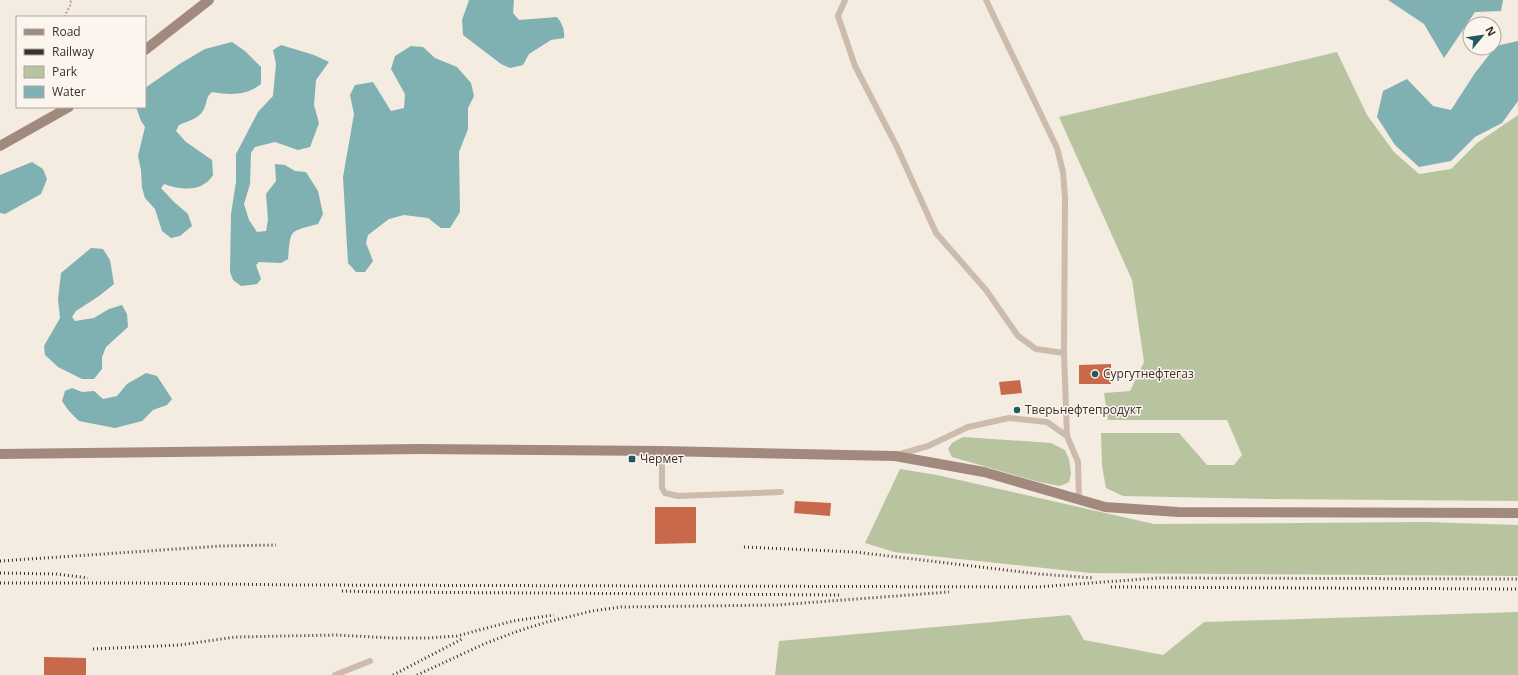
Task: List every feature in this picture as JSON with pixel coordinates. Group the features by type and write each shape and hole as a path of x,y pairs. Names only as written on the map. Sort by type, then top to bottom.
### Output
{"street":[{"path":"146,49 210,0"},
{"path":"0,146 67,108"},
{"path":"0,454 419,449 662,451 895,456 984,472 1105,507 1178,512 1518,513"}],"lane":[{"path":"845,0 838,16 855,66 897,147 936,233 986,290 1018,336 1036,348 1064,352"},
{"path":"986,0 1057,148 1063,172 1065,198 1064,352 1067,436 1078,462 1079,499"},
{"path":"895,456 928,446 968,427 1009,418 1047,422 1067,436"},
{"path":"662,451 662,488 666,493 678,496 781,492"},
{"path":"334,675 370,661"}],"path":[{"path":"65,16 70,6 71,0"}],"green space":[{"path":"1337,52 1367,115 1394,152 1419,174 1451,169 1477,143 1518,115 1518,501 1123,496 1106,488 1102,466 1101,433 1179,433 1207,465 1234,465 1242,455 1227,420 1108,420 1104,393 1130,391 1144,362 1132,280 1059,117"},
{"path":"963,437 1051,443 1065,450 1069,459 1071,474 1069,482 1060,486 1039,482 952,457 948,449 952,443"},
{"path":"900,469 937,475 1154,524 1426,522 1518,525 1518,576 1090,573 894,552 865,543"},
{"path":"1518,612 1518,675 775,675 779,641 1070,615 1084,640 1163,655 1204,622"}],"water":[{"path":"469,0 514,0 513,13 519,20 557,17 563,27 564,38 551,40 529,54 523,65 510,68 501,64 463,35 462,20"},
{"path":"1388,0 1503,0 1501,11 1475,12 1472,16 1462,16 1462,31 1444,58 1424,24"},
{"path":"1518,41 1518,101 1502,123 1475,137 1451,161 1419,167 1395,145 1377,117 1383,91 1407,79 1433,106 1451,110 1475,73 1488,56 1502,56 1502,45"},
{"path":"232,42 245,51 261,67 261,84 250,91 238,94 212,92 204,109 199,115 179,125 176,131 186,142 212,160 213,175 205,183 195,188 179,188 164,184 161,188 188,214 192,226 180,236 171,238 162,231 155,209 145,198 142,188 141,170 138,156 145,127 136,108 146,108 146,87 181,63 205,49"},
{"path":"281,45 314,55 329,62 316,80 314,105 319,123 310,147 298,150 275,142 255,147 251,153 250,184 244,204 249,220 257,232 266,231 268,220 266,194 276,181 275,164 285,165 295,171 306,172 318,191 323,214 318,224 293,233 290,242 288,259 281,263 259,262 256,265 261,279 257,284 241,286 233,280 230,272 231,214 236,182 236,154 258,112 273,96 276,64 273,50"},
{"path":"411,46 423,47 435,58 457,67 471,83 474,96 468,108 468,129 459,152 460,212 450,228 441,228 428,218 404,215 389,219 368,235 366,243 373,261 365,272 356,272 348,263 343,177 354,114 350,95 355,85 373,82 391,111 404,108 405,94 391,69 395,56"},
{"path":"32,162 43,169 47,179 41,194 5,214 0,213 0,175"},
{"path":"91,248 103,249 110,260 114,284 76,311 72,317 75,321 94,318 109,309 122,305 127,314 128,327 106,347 102,357 102,369 94,379 82,379 58,367 45,355 44,346 60,318 58,299 61,273"},
{"path":"146,373 157,376 172,399 167,405 153,410 142,421 115,428 79,421 62,401 65,391 72,388 82,392 94,391 103,399 117,396 127,384"}],"building":[{"name":"Сургутнефтегаз","path":"1111,364 1111,384 1079,384 1079,365"},
{"path":"1020,380 1022,393 1001,395 999,382"},
{"path":"795,501 831,503 830,516 794,513"},
{"path":"655,507 696,507 696,543 655,544"},
{"path":"44,657 86,658 86,675 44,675"}],"railway":[{"path":"0,561 221,546 276,545"},
{"path":"744,547 855,552 1039,574 1094,578"},
{"path":"0,573 56,574 88,578"},
{"path":"0,583 1037,587 1158,578 1518,579"},
{"path":"1111,587 1518,589"},
{"path":"342,591 842,595"},
{"path":"417,675 484,644 518,631 592,611 621,607 777,605 949,592"},
{"path":"93,649 180,645 235,637 336,635 428,638 457,636 513,621 554,615"},
{"path":"393,675 464,638"}],"place":[{"name":"Сургутнефтегаз","path":"1095,374"},
{"name":"Тверьнефтепродукт","path":"1017,410"},
{"name":"Чермет","path":"632,459"}]}
